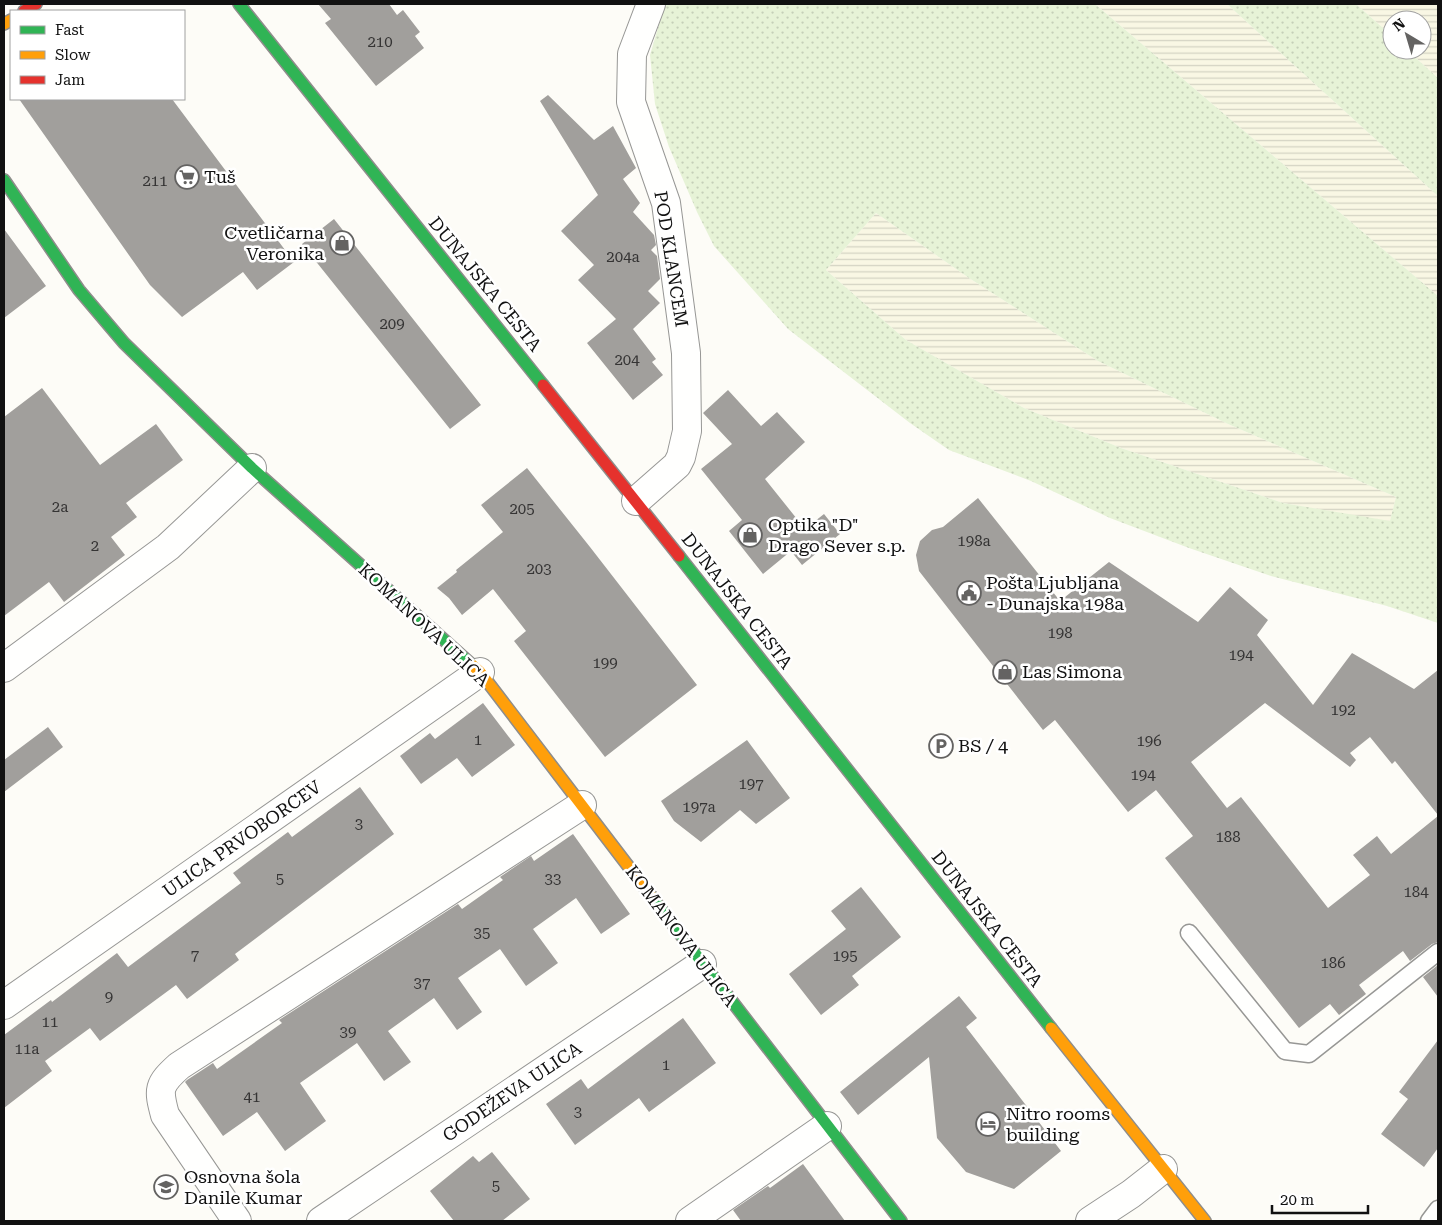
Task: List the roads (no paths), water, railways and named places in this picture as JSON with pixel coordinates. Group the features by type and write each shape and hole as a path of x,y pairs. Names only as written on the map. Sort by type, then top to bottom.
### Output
{"main road":[{"name":"DUNAJSKA CESTA","path":"239,4 636,501 1205,1221"},
{"name":"KOMANOVA ULICA","path":"4,180 79,290 124,342 252,468 480,672 702,964 901,1221"}],"street":[{"name":"POD KLANCEM","path":"636,501 677,464 681,457 687,431 686,353 666,203 631,102 632,54 651,4"},
{"path":"4,668 168,547 252,468"},
{"name":"ULICA PRVOBORCEV","path":"4,1005 480,672"},
{"path":"237,1221 165,1115 160,1096 164,1079 179,1066 582,805"},
{"name":"GODEŽEVA ULICA","path":"321,1221 702,964"},
{"path":"690,1221 827,1126"},
{"path":"1090,1221 1163,1169"}],"lane":[{"path":"1189,933 1285,1051 1309,1054 1438,952"},
{"path":"1429,1221 1438,1209"}],"place":[{"name":"Tuš","path":"187,177"},
{"name":"Cvetličarna Veronika","path":"342,243"},
{"name":"Optika \"D\" Drago Sever s.p.","path":"750,535"},
{"name":"Pošta Ljubljana - Dunajska 198a","path":"969,593"},
{"name":"Las Simona","path":"1005,672"},
{"name":"BS / 4","path":"941,746"},
{"name":"Nitro rooms building","path":"988,1124"},
{"name":"Osnovna šola Danile Kumar","path":"166,1187"}]}
